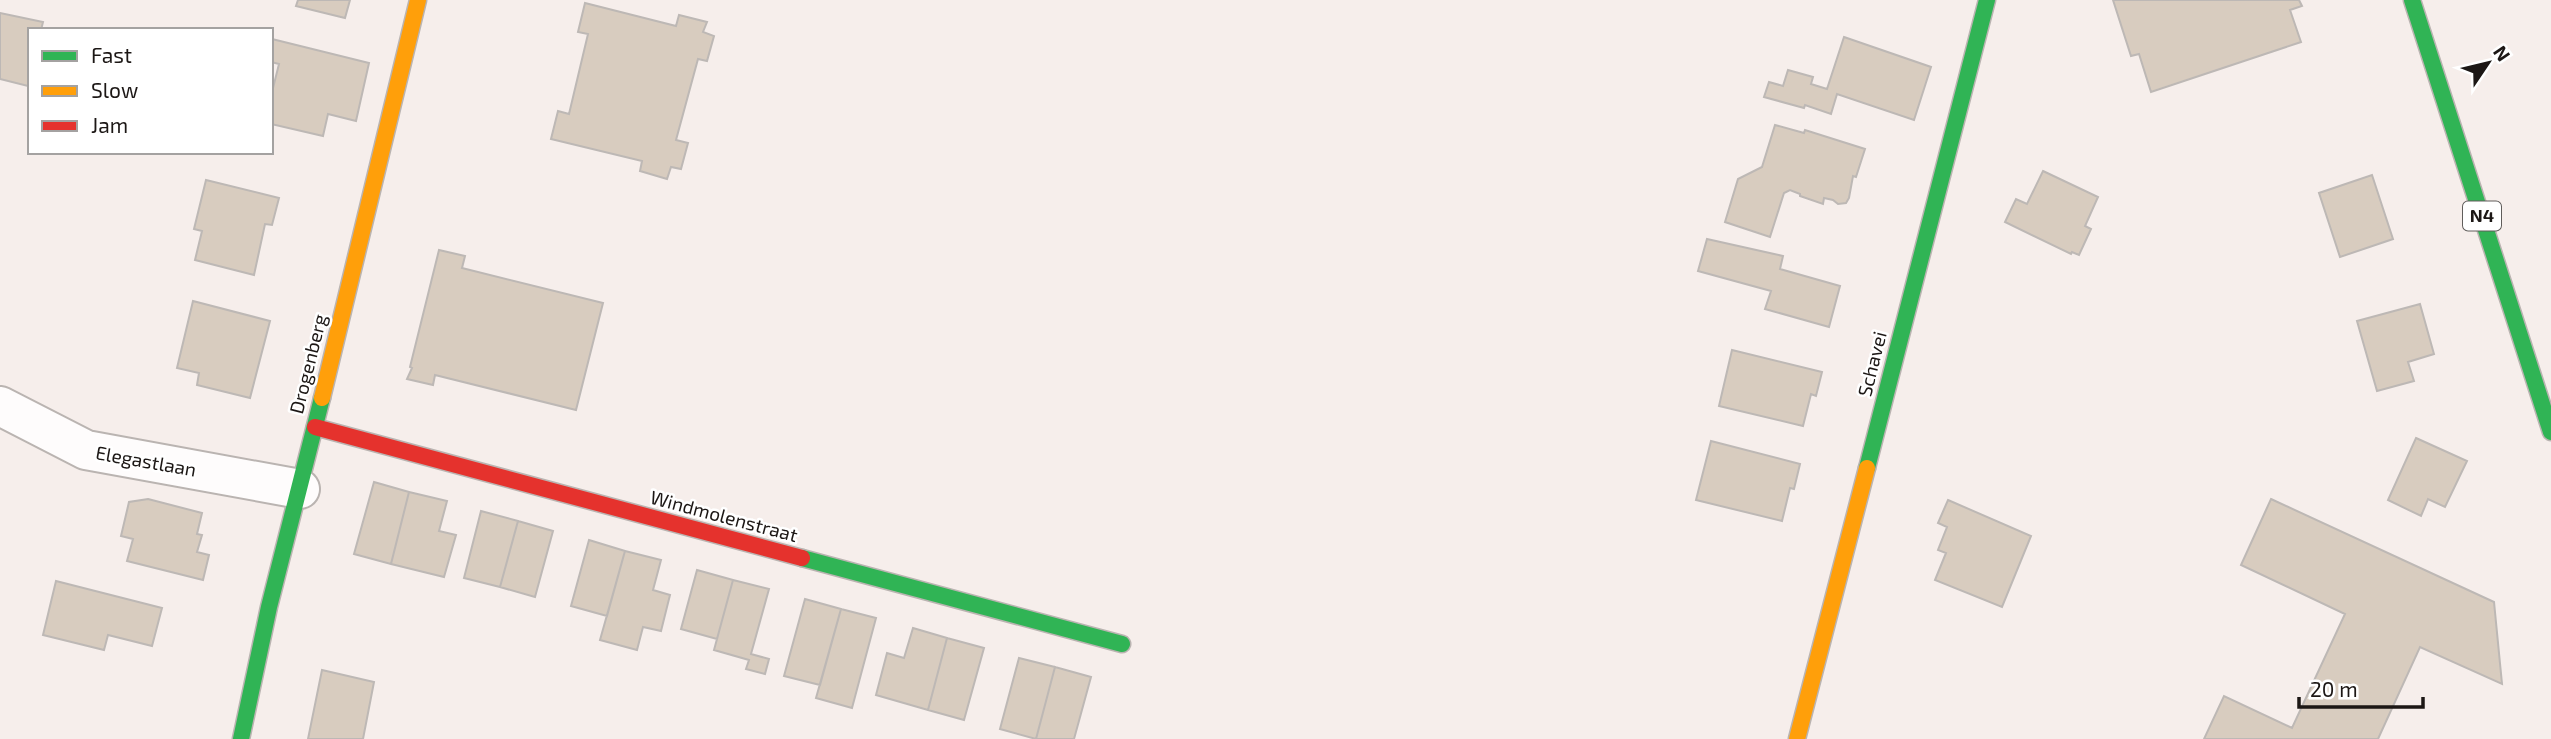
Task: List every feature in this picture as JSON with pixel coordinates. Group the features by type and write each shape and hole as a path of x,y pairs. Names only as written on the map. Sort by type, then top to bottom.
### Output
{"street":[{"name":"Drogenberg","path":"242,739 269,607 418,0"},
{"name":"Schavei","path":"1797,739 1987,0"},
{"name":"N4","path":"2412,0 2551,432"},
{"name":"Elegastlaan","path":"0,407 86,450 300,489"},
{"name":"Windmolenstraat","path":"315,427 1122,644"}],"building":[{"path":"298,0 350,0 345,18 296,6"},
{"path":"2113,0 2299,0 2302,6 2290,10 2301,42 2151,92 2139,54 2131,56"},
{"path":"585,3 676,26 679,15 707,22 703,32 714,36 707,61 698,59 676,140 688,143 681,169 671,167 667,179 640,171 642,161 551,139 558,111 569,114 588,34 578,32"},
{"path":"0,13 43,22 42,28 28,28 28,86 0,79"},
{"path":"1844,37 1931,67 1914,120 1837,94 1831,114 1805,105 1804,108 1764,97 1769,82 1783,86 1788,70 1813,77 1811,84 1827,89"},
{"path":"273,39 369,63 356,121 328,114 323,136 273,124 273,88 279,64 273,62"},
{"path":"1775,125 1804,133 1805,130 1865,149 1856,177 1853,176 1846,203 1838,204 1824,198 1823,204 1790,190 1784,193 1770,237 1725,222 1738,179 1762,167"},
{"path":"2043,171 2098,197 2085,226 2091,229 2079,255 2072,252 2071,254 2005,222 2016,199 2027,204"},
{"path":"2372,175 2393,239 2340,257 2319,193"},
{"path":"206,180 279,198 272,225 265,224 254,275 195,260 202,231 194,229"},
{"path":"1707,239 1783,256 1780,269 1840,286 1829,327 1765,309 1771,291 1698,271"},
{"path":"439,250 465,256 462,268 603,303 576,410 435,375 433,385 407,379 412,368 410,367"},
{"path":"193,301 270,321 250,398 197,385 199,373 177,368"},
{"path":"2420,304 2434,354 2408,362 2414,381 2377,391 2357,321"},
{"path":"1732,350 1822,372 1816,396 1811,394 1803,426 1719,406"},
{"path":"2416,438 2467,461 2445,507 2428,499 2421,516 2388,500"},
{"path":"1711,441 1800,464 1794,489 1790,488 1782,521 1696,500"},
{"path":"374,482 409,492 391,564 354,554"},
{"path":"409,492 447,501 439,531 456,535 444,577 391,564"},
{"path":"148,499 202,513 197,534 202,535 197,552 209,555 203,580 127,561 133,539 121,536 129,502"},
{"path":"2271,499 2494,602 2502,684 2420,647 2378,739 2204,739 2224,696 2292,728 2345,614 2241,565"},
{"path":"1948,500 2031,536 2002,607 1935,580 1946,553 1938,550 1947,527 1938,523"},
{"path":"481,511 518,521 500,587 464,578"},
{"path":"518,521 553,531 535,597 500,587"},
{"path":"589,540 625,551 607,616 571,606"},
{"path":"625,551 661,560 653,590 670,595 661,631 643,627 637,650 600,640"},
{"path":"697,570 733,580 717,639 681,629"},
{"path":"733,580 769,589 751,654 769,659 765,674 746,669 749,660 714,650"},
{"path":"56,581 162,608 152,646 108,635 104,650 43,635"},
{"path":"805,599 841,609 820,685 784,676"},
{"path":"841,609 876,618 852,708 816,698"},
{"path":"913,628 947,638 928,710 876,695 887,653 904,658"},
{"path":"947,638 984,648 964,720 928,710"},
{"path":"1019,658 1055,667 1036,739 1000,729"},
{"path":"1055,667 1091,677 1074,739 1036,739"},
{"path":"322,670 374,682 363,739 308,739"}],"traffic: fast":[{"path":"1867,468 1987,0"},
{"path":"2412,0 2551,432"},
{"path":"241,739 269,607 322,398"},
{"path":"802,558 1122,644"}],"traffic: slow":[{"path":"322,398 418,0"},
{"path":"1797,739 1867,468"}],"traffic: jam":[{"path":"315,427 802,558"}]}
